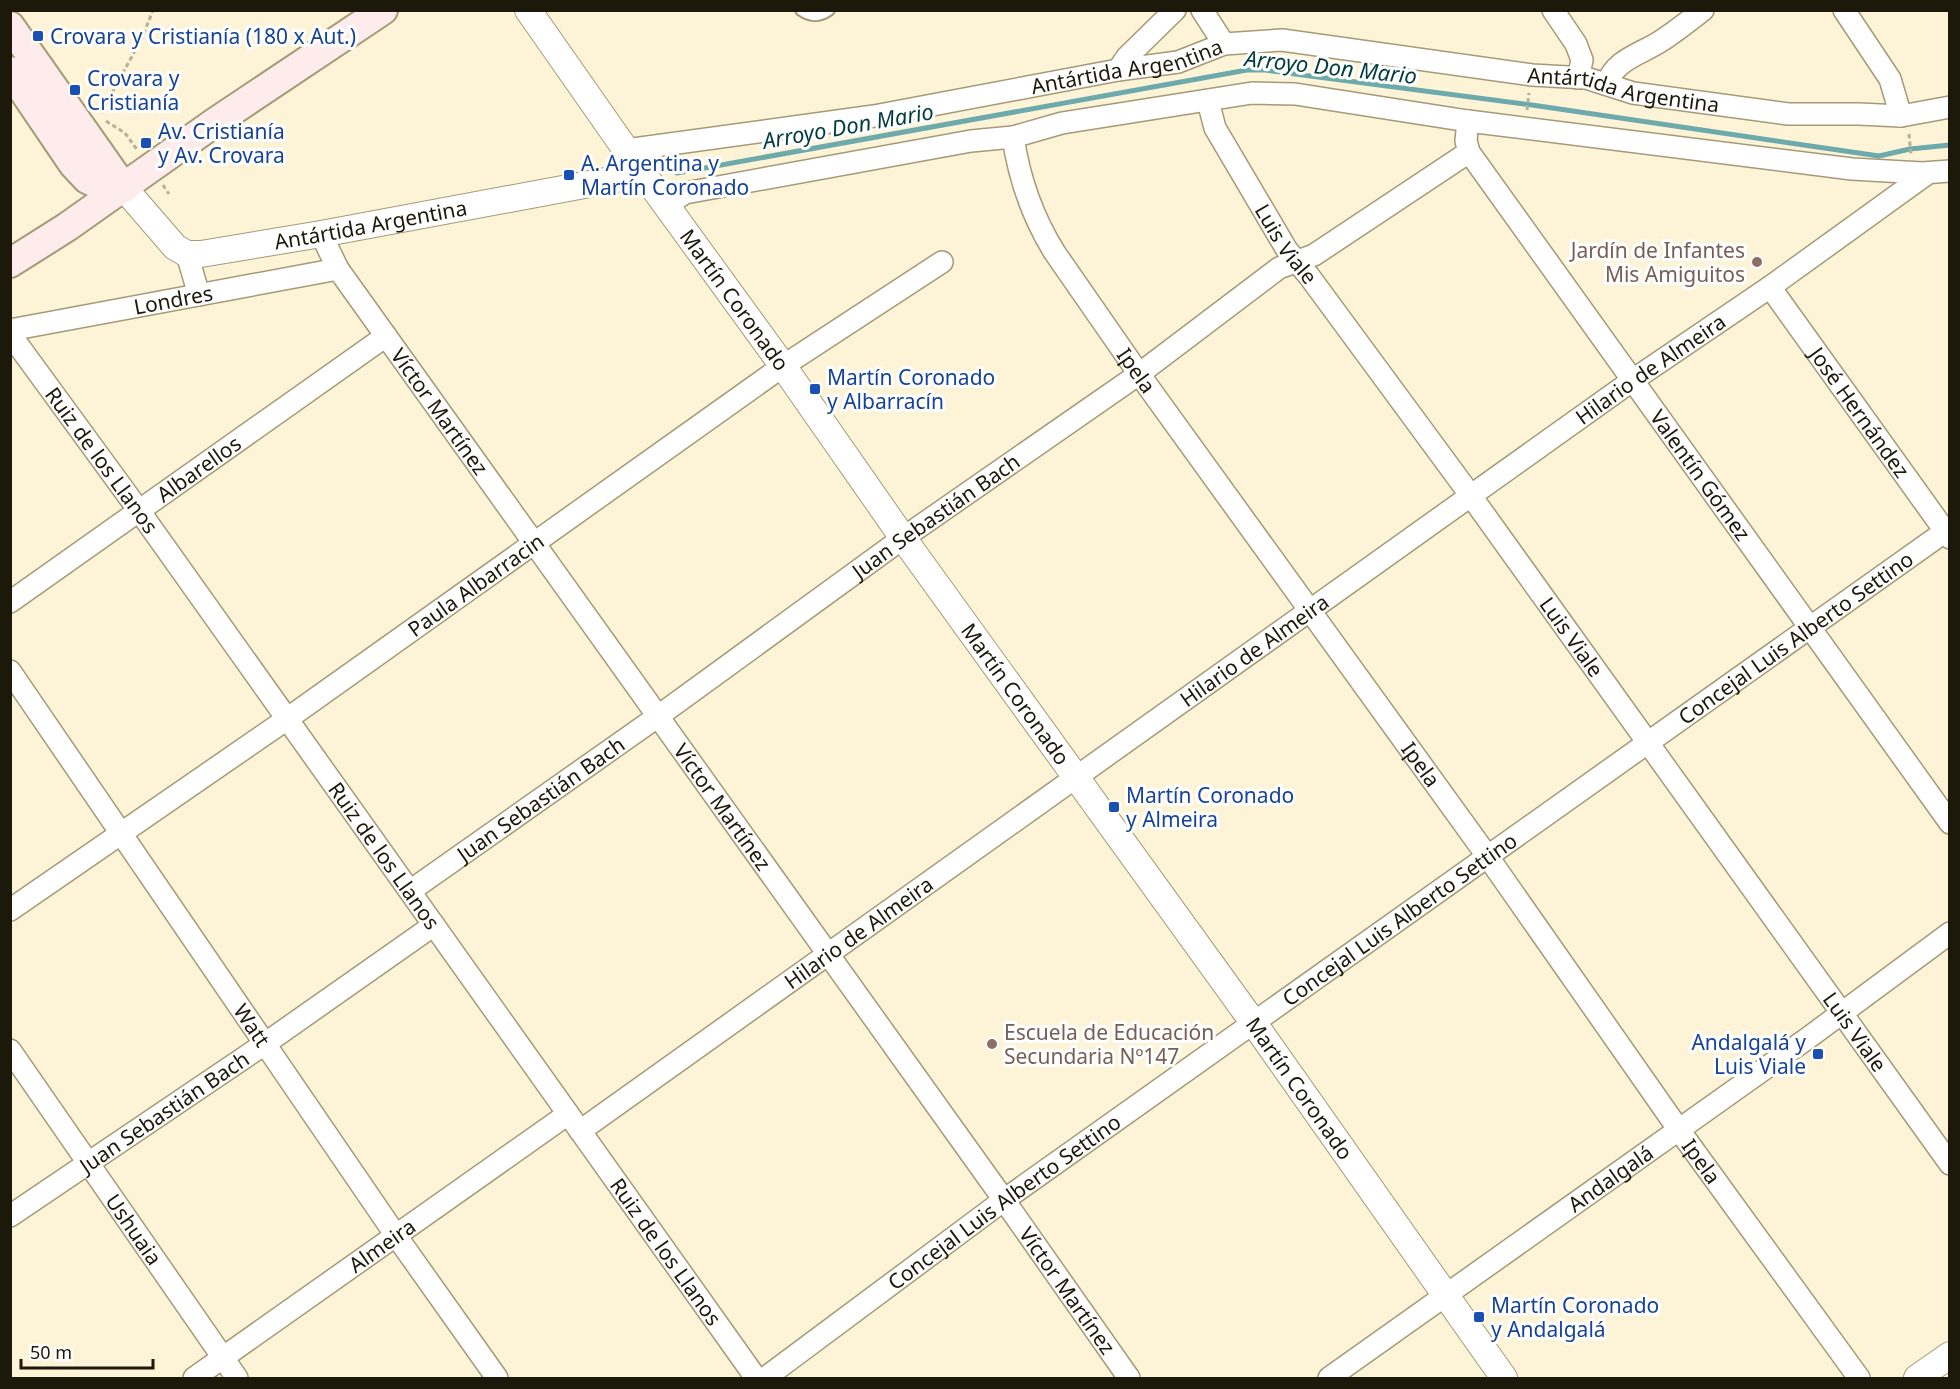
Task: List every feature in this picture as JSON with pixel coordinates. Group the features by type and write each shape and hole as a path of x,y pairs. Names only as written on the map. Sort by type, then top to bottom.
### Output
{"main road":[{"path":"18,253 124,188 214,123 383,10"},
{"path":"10,26 124,188"},
{"path":"10,71 73,164 87,179 102,186 124,188"}],"street":[{"name":"Martín Coronado","path":"528,10 903,538 1253,1022 1504,1378"},
{"path":"1118,70 1127,57 1175,10"},
{"path":"1202,10 1224,44"},
{"path":"1553,10 1576,44 1582,60 1578,78"},
{"path":"1607,84 1614,70 1627,59 1660,42 1703,10"},
{"path":"1844,10 1892,84 1905,122"},
{"name":"Antártida Argentina","path":"626,150 874,116 1118,70 1178,62 1224,44 1282,40 1532,75 1578,78 1607,84 1633,93 1788,114 1859,114 1905,122 1945,107"},
{"path":"1892,84 1910,97 1945,107"},
{"name":"Antártida Argentina","path":"667,205 685,193 971,141 1013,137 1062,123 1252,93 1295,94 1468,121 1852,169 1920,167 1950,171"},
{"name":"Luis Viale","path":"1208,100 1215,128 1287,250 1471,496 1950,1164"},
{"path":"1468,121 1466,141 1469,152"},
{"name":"Ipela","path":"1013,137 1020,175 1045,237 1139,374 1488,857 1679,1130 1859,1378"},
{"name":"Juan Sebastián Bach","path":"410,891 657,717 903,538 1139,374 1279,268 1314,255 1469,152"},
{"name":"Valentín Gómez","path":"1469,152 1950,823"},
{"name":"Hilario de Almeira","path":"574,1122 828,954 1633,380 1770,287 1920,167"},
{"name":"Antártida Argentina","path":"187,254 201,254 321,234 643,174"},
{"path":"124,188 175,247 187,254 199,295"},
{"name":"Víctor Martínez","path":"321,234 338,269 1129,1378"},
{"name":"Paula Albarracin","path":"10,910 287,719 783,366 942,262"},
{"name":"Londres","path":"10,332 338,269"},
{"name":"José Hernández","path":"1770,287 1948,532"},
{"name":"Ruiz de los Llanos","path":"10,332 756,1378"},
{"name":"Albarellos","path":"10,602 386,336"},
{"name":"Concejal Luis Alberto Settino","path":"765,1378 1004,1200 1810,626 1948,532"},
{"name":"Watt","path":"10,671 397,1237 497,1378"},
{"name":"Juan Sebastián Bach","path":"10,1216 266,1043 434,925"},
{"name":"Andalgalá","path":"1329,1378 1679,1130 1950,933"},
{"name":"Ushuaia","path":"10,1050 237,1378"},
{"name":"Almeira","path":"194,1378 397,1237 574,1122"},
{"path":"1917,1378 1950,1355"}],"lane":[{"path":"801,10 811,16 818,16 829,10"}],"path":[{"path":"153,10 142,38 101,112 104,120 125,133 169,194"},
{"path":"1526,119 1530,89"},
{"path":"1905,122 1920,167"}],"waterway":[{"name":"Arroyo Don Mario","path":"677,173 1247,70 1265,70 1532,105 1879,156 1910,149 1950,145"}],"place":[{"name":"Crovara y Cristianía (180 x Aut.)","path":"38,36"},
{"name":"Crovara y Cristianía","path":"75,90"},
{"name":"Av. Cristianía y Av. Crovara","path":"146,143"},
{"name":"A. Argentina y Martín Coronado","path":"569,175"},
{"name":"Jardín de Infantes Mis Amiguitos","path":"1757,262"},
{"name":"Martín Coronado y Albarracín","path":"815,389"},
{"name":"Martín Coronado y Almeira","path":"1114,807"},
{"name":"Escuela de Educación Secundaria Nº147","path":"992,1044"},
{"name":"Andalgalá y Luis Viale","path":"1818,1054"},
{"name":"Martín Coronado y Andalgalá","path":"1479,1317"}]}
